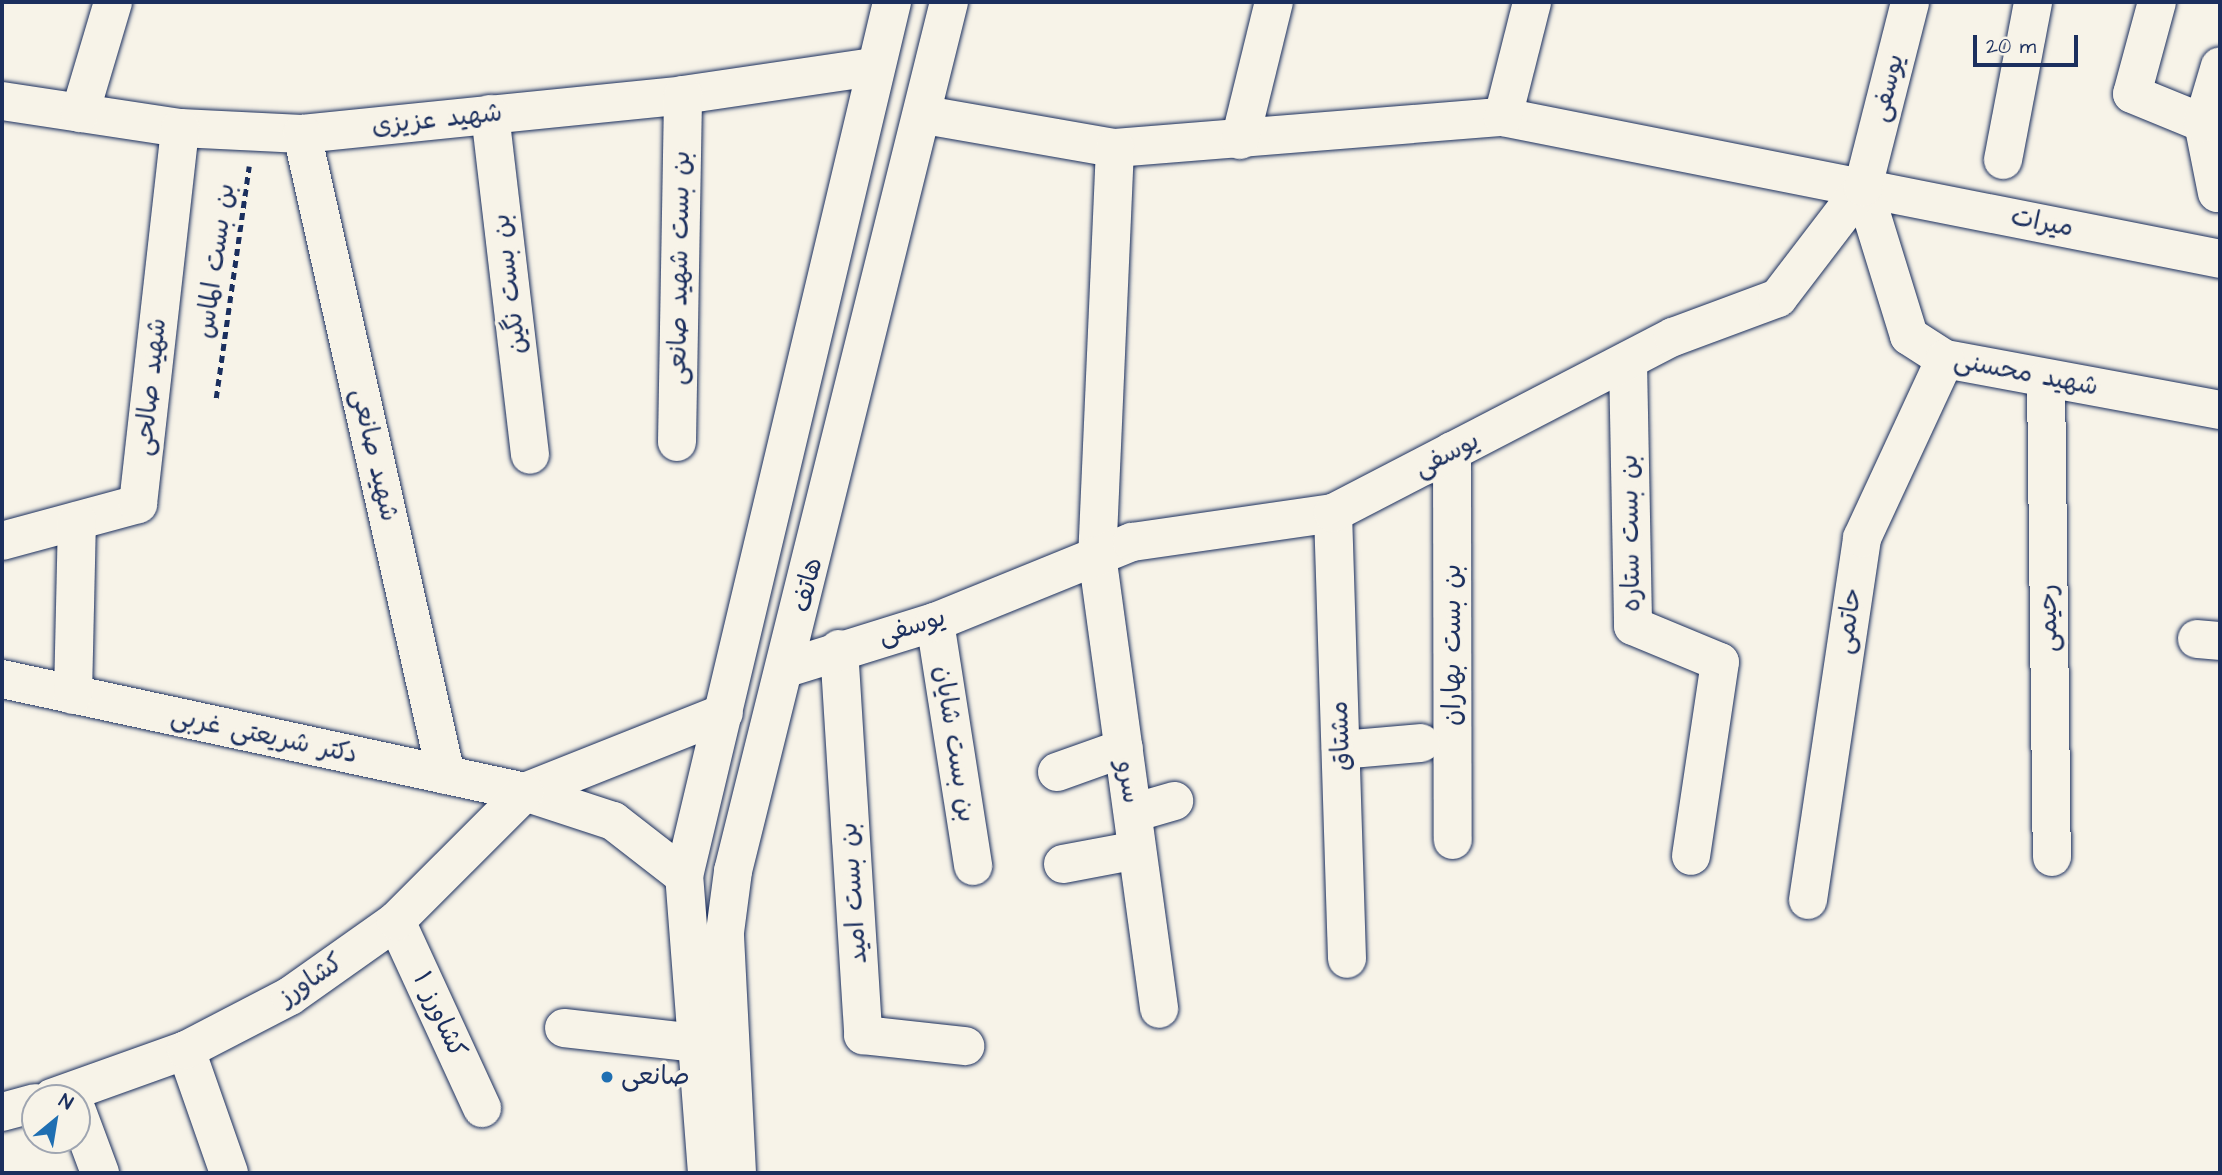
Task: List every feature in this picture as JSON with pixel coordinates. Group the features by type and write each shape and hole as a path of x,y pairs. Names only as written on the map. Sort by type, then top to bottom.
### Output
{"street":[{"path":"80,113 113,2"},
{"name":"هاتف","path":"707,1173 684,876 873,67 891,2"},
{"name":"هاتف","path":"737,1173 725,932 746,813 787,668 925,115 949,2"},
{"path":"1240,140 1273,2"},
{"path":"1503,117 1532,2"},
{"name":"یوسفی","path":"787,668 839,649 936,622 1132,542 1333,513 1673,337 1779,298 1863,187 1910,2"},
{"path":"2003,160 2033,2"},
{"path":"2157,2 2132,94 2203,123"},
{"path":"2217,193 2203,123 2220,66"},
{"name":"شهید عزیزی","path":"2,101 180,128 302,134 683,95 873,67"},
{"name":"بن بست شهید صانعی","path":"677,442 683,95"},
{"name":"بن بست نگین","path":"490,114 530,455"},
{"name":"میرات","path":"925,115 1115,148 1503,117 2220,259"},
{"name":"شهید صالحی","path":"2,541 138,504 180,128"},
{"name":"شهید صانعی","path":"302,134 446,775"},
{"name":"سرو","path":"1115,148 1097,555 1159,1009"},
{"name":"شهید محسنی","path":"1863,187 1909,336 1945,359 2046,380 2220,410"},
{"name":"حاتمی","path":"1808,900 1862,538 1945,359"},
{"name":"بن بست ستاره","path":"1628,361 1633,625 1720,662 1691,856"},
{"name":"رحیمی","path":"2046,380 2052,857"},
{"name":"بن بست بهاران","path":"1452,451 1453,840"},
{"name":"مشتاق","path":"1333,513 1347,959"},
{"path":"74,695 77,521"},
{"name":"بن بست شایان","path":"936,622 973,866"},
{"name":"بن بست امید","path":"839,649 863,1035 965,1046"},
{"name":"دکتر شریعتی غربی","path":"2,679 526,792 613,821 684,876"},
{"path":"526,792 724,713"},
{"path":"1341,750 1421,744"},
{"path":"1057,772 1124,748"},
{"name":"کشاورز","path":"91,1089 186,1050 290,996 396,921 526,792"},
{"path":"1133,813 1174,801"},
{"path":"1063,864 1137,850"},
{"name":"کشاورز ۱","path":"396,921 482,1108"},
{"path":"564,1028 695,1043"},
{"path":"186,1050 229,1173"},
{"name":"کشاورز","path":"2,1112 21,1108"},
{"path":"90,1154 100,1173"}],"path":[{"name":"بن بست الماس","path":"216,398 254,130"}],"place":[{"name":"صانعی","path":"607,1077"}]}
